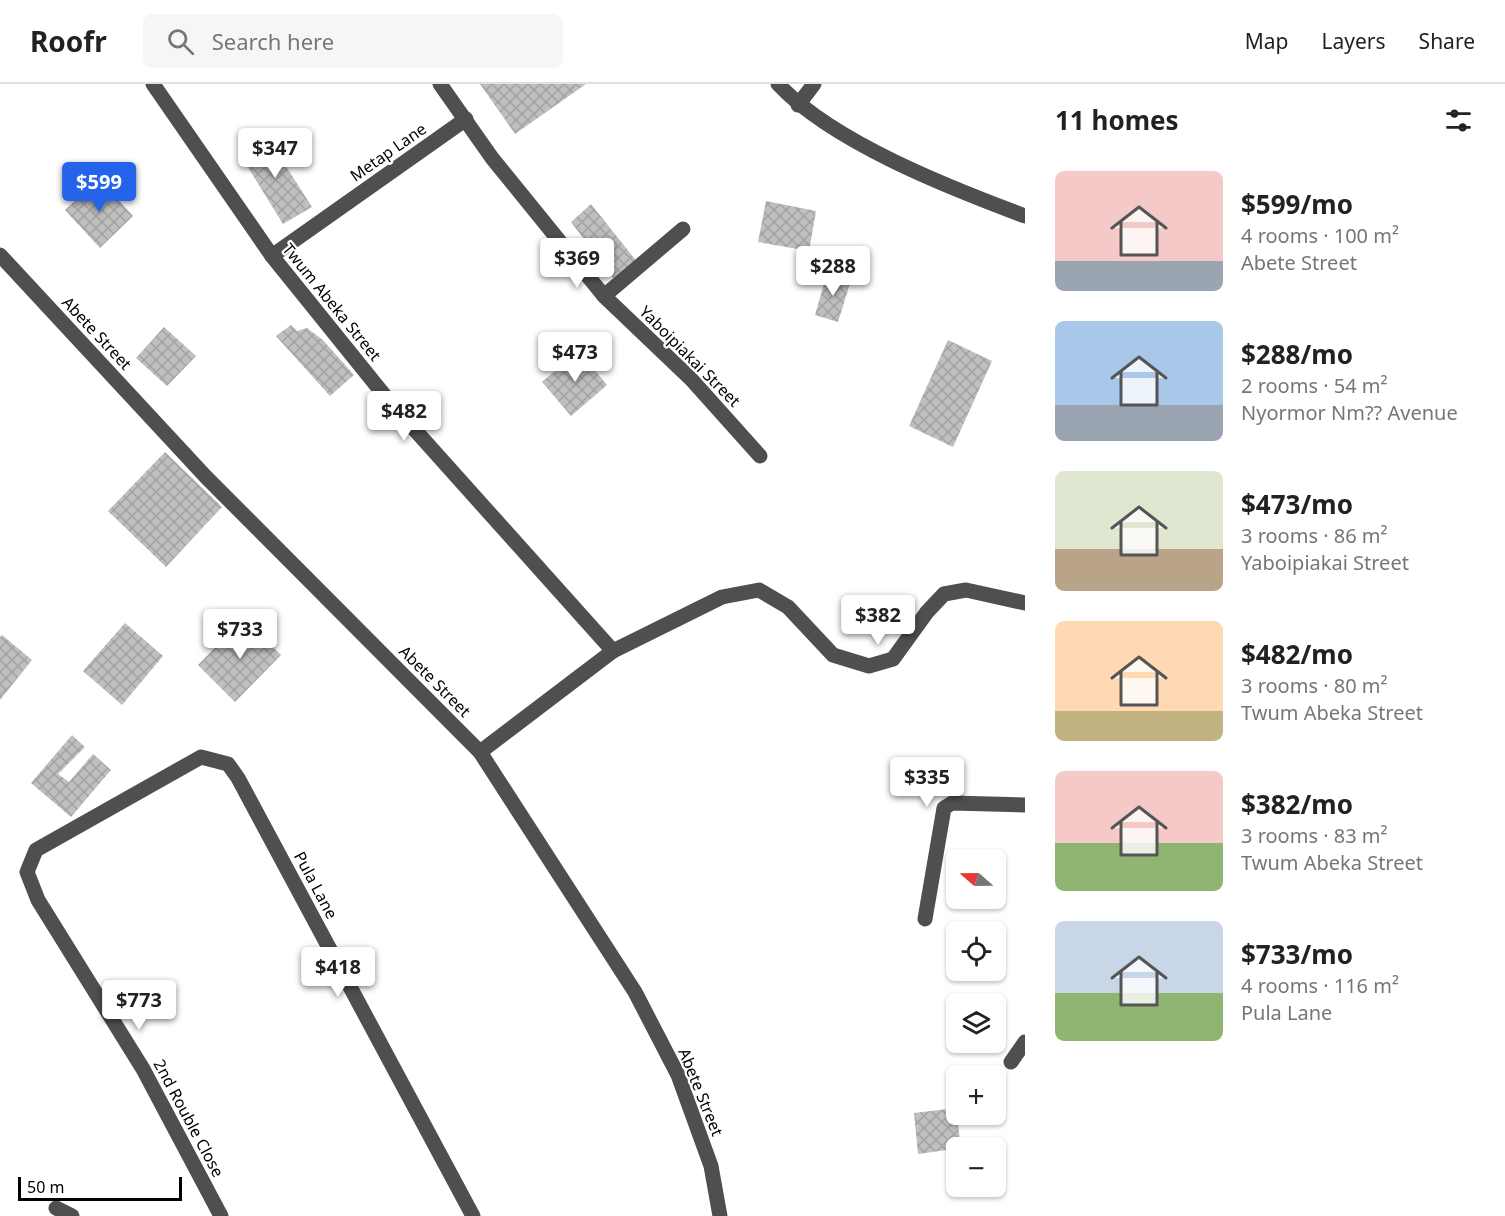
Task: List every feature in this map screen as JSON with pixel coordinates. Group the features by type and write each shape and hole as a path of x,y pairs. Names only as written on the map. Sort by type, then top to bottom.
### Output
{"street":[{"name":"Twum Abeka Street","path":"153,84 272,256 389,401 613,651"},
{"name":"Yaboipiakai Street","path":"440,84 492,158 604,296 691,379 760,456"},
{"path":"778,84 798,105 903,165 1025,216"},
{"path":"798,105 814,84"},
{"name":"Metap Lane","path":"272,256 466,119"},
{"path":"604,296 683,229"},
{"name":"Abete Street","path":"0,255 206,477 480,752 635,992 678,1075 711,1166 719,1216"},
{"path":"480,752 613,651 722,597 759,591 788,608 833,655 869,666 893,659 927,612 944,594 966,590 1025,603"},
{"name":"Pula Lane","path":"36,850 201,757 228,764 238,778 473,1216"},
{"path":"925,919 944,808 952,803 1025,805"},
{"name":"2nd Rouble Close","path":"36,850 27,872 38,900 143,1070 221,1216"},
{"path":"1011,1062 1025,1041"},
{"path":"56,1208 72,1216"}],"building":[{"path":"480,84 586,84 515,134"},
{"path":"264,132 312,207 283,224 238,151"},
{"path":"99,179 133,216 100,248 65,210"},
{"path":"766,201 816,211 809,251 758,242"},
{"path":"591,204 638,263 613,278 571,222"},
{"path":"827,273 851,280 838,322 815,315"},
{"path":"291,325 297,331 307,328 323,340 354,375 330,396 276,336"},
{"path":"164,327 196,356 167,386 136,358"},
{"path":"948,340 992,361 953,447 909,426"},
{"path":"579,351 607,385 571,416 542,382"},
{"path":"165,452 222,507 166,567 108,511"},
{"path":"244,618 281,655 235,702 198,665"},
{"path":"125,623 163,656 122,705 83,671"},
{"path":"2,635 32,660 0,700 0,637"},
{"path":"72,735 85,747 58,774 69,782 93,754 111,770 71,817 31,783"},
{"path":"946,1109 946,1125 958,1125 960,1137 946,1137 946,1150 918,1154 914,1113"}]}
